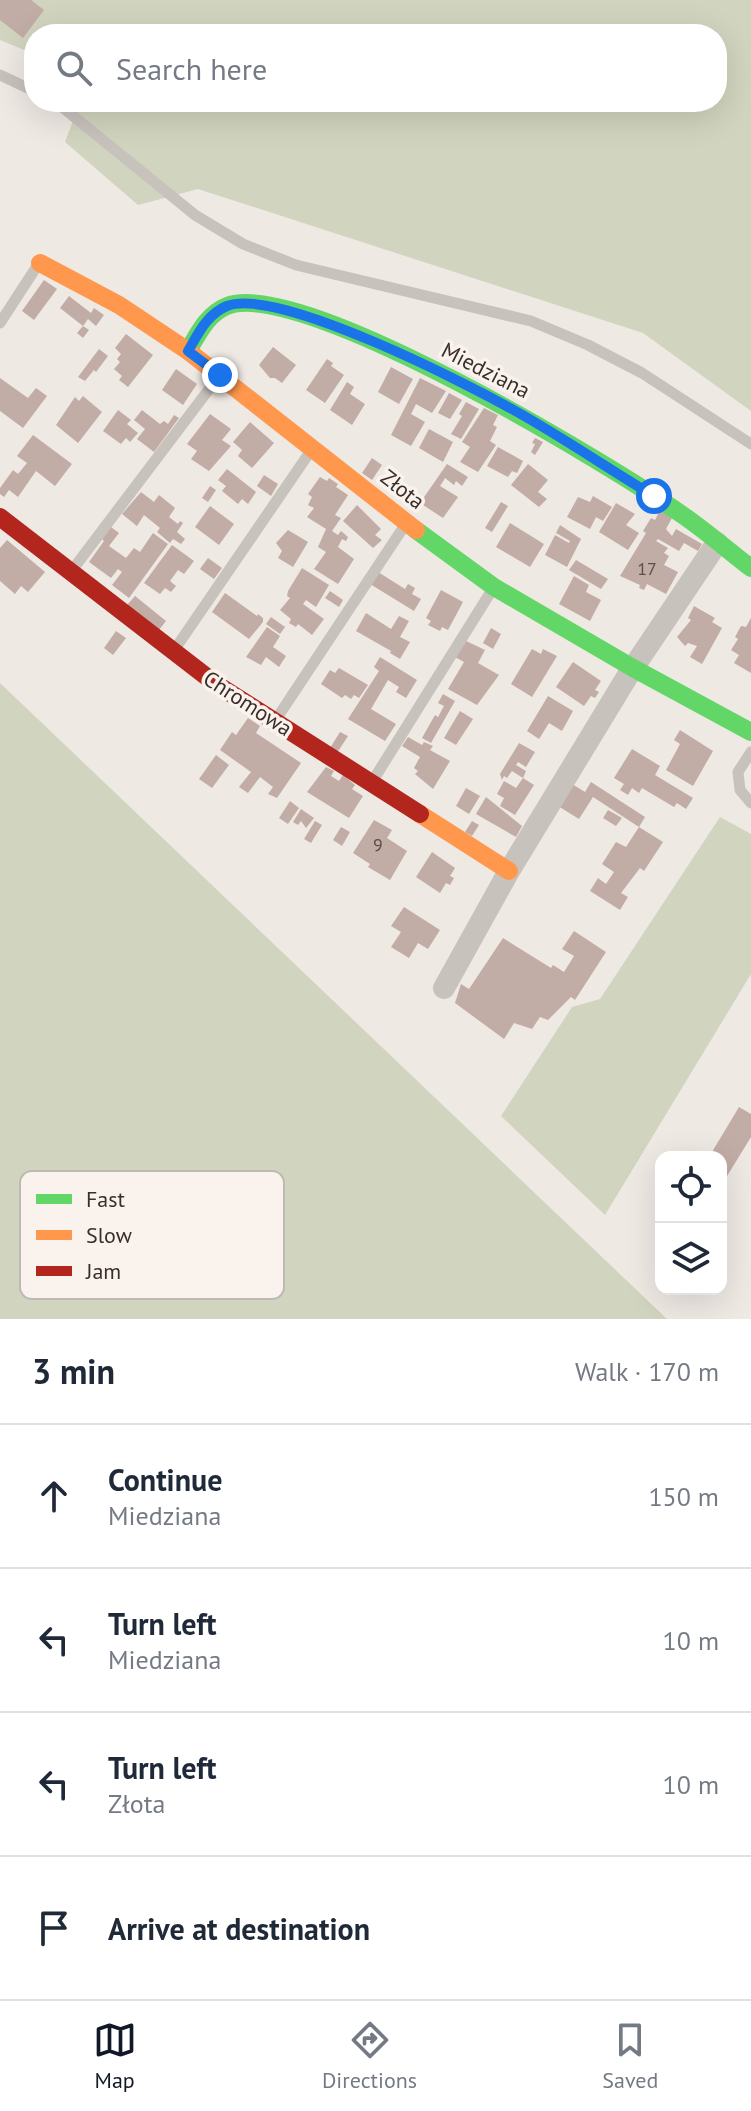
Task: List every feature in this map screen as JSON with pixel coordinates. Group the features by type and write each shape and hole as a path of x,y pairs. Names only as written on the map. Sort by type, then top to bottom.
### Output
{"street":[{"name":"Złota","path":"40,263 119,305 188,351 407,523 494,587 751,732"},
{"name":"Miedziana","path":"188,351 204,324 229,305 250,303 288,309 430,367 519,413 684,516 751,568"},
{"name":"Chromowa","path":"0,517 216,684 509,871"},
{"path":"444,988 509,871 633,668 717,543"}],"lane":[{"path":"0,75 24,86"},
{"path":"68,112 195,215 243,244 296,265 531,321 588,345 642,373 751,444"},
{"path":"0,323 40,263"},
{"path":"71,572 220,375"},
{"path":"173,652 312,448"},
{"path":"275,722 407,523"},
{"path":"372,782 494,587"},
{"path":"751,752 738,772 740,790 751,803"}],"green space":[{"path":"0,0 751,0 751,411 643,333 198,189 138,205 65,142 76,112 727,112 727,24 24,24 24,50 0,40"},
{"path":"0,683 667,1319 0,1319"},
{"path":"720,817 751,834 751,974 605,1215 501,1116 572,1007 600,999"}],"building":[{"path":"0,0 31,0 44,10 34,24 24,24 23,38 0,20"},
{"path":"44,280 57,289 34,320 22,311"},
{"path":"69,296 91,313 94,308 104,315 96,326 88,319 83,326 60,308"},
{"path":"83,326 89,330 83,338 77,333"},
{"path":"126,334 153,355 128,387 119,380 122,376 114,369 120,362 117,359 121,354 115,348"},
{"path":"273,347 296,365 282,383 270,378 259,365"},
{"path":"99,349 108,356 96,372 94,370 85,381 78,377"},
{"path":"327,359 344,375 325,403 306,390"},
{"path":"391,367 413,379 399,404 378,392"},
{"path":"176,369 197,384 183,405 162,390"},
{"path":"0,378 28,398 36,388 47,396 23,428 0,411"},
{"path":"420,378 446,391 432,413 416,404 411,414 425,422 411,446 391,435"},
{"path":"347,382 354,387 350,394 365,404 352,425 330,410"},
{"path":"449,393 462,400 450,419 438,413"},
{"path":"83,396 102,412 78,443 56,425 75,397 79,401"},
{"path":"466,402 479,409 461,439 451,434"},
{"path":"484,408 498,415 493,425 497,427 490,441 496,445 478,472 460,462 470,447 462,442"},
{"path":"118,410 131,420 127,424 138,433 130,442 126,438 121,444 103,431"},
{"path":"142,410 160,424 164,421 168,424 174,415 179,418 154,452 137,439 145,429 134,420"},
{"path":"210,414 231,429 222,440 231,446 209,471 191,459 197,451 187,444"},
{"path":"250,422 274,443 252,468 238,456 242,450 233,442"},
{"path":"429,429 453,442 443,462 419,448"},
{"path":"33,435 72,464 55,486 36,471 18,497 9,490 4,497 0,494 0,488 13,470 18,474 27,463 17,456"},
{"path":"535,438 543,442 535,455 531,452"},
{"path":"498,447 523,461 517,473 512,471 508,477 487,466"},
{"path":"372,458 382,465 372,480 362,473"},
{"path":"447,464 468,477 462,486 456,481 454,485 445,478 440,486 458,497 443,518 420,503"},
{"path":"528,464 548,480 538,492 547,499 539,507 511,485"},
{"path":"227,469 256,492 248,504 242,499 238,504 222,491 226,486 218,480"},
{"path":"264,475 278,484 271,496 257,486"},
{"path":"320,477 327,481 329,478 348,495 335,515 341,518 332,531 338,535 341,531 348,537 346,541 342,539 338,547 354,559 338,584 314,569 326,552 318,547 326,529 307,517 314,508 308,505 312,497 308,494"},
{"path":"210,486 216,490 208,502 202,498"},
{"path":"141,492 154,502 159,495 175,508 169,517 178,524 180,521 183,523 177,532 185,539 181,544 173,539 170,543 157,532 160,528 144,515 137,526 122,514"},
{"path":"593,496 612,507 603,521 596,517 590,529 567,517 578,497 590,502"},
{"path":"501,502 508,506 492,532 485,528"},
{"path":"616,503 635,514 626,525 639,533 628,550 599,532"},
{"path":"357,505 381,529 375,535 382,540 373,548 343,521"},
{"path":"210,506 234,524 219,545 195,527"},
{"path":"660,510 672,518 666,529 672,536 676,529 702,544 698,551 684,543 679,551 658,539 656,541 668,548 664,553 669,556 664,565 678,572 666,594 647,584 644,590 620,576 646,533 643,531 651,518 655,520"},
{"path":"510,523 544,544 530,567 496,547"},
{"path":"560,525 581,539 567,567 545,555 555,535 570,541 556,533"},
{"path":"111,527 119,533 109,546 126,558 134,548 140,552 153,533 168,544 129,598 112,585 122,572 118,569 111,578 89,562"},
{"path":"288,530 308,542 293,567 278,558 282,551 276,543"},
{"path":"7,540 45,572 28,592 21,586 15,594 0,581 0,548"},
{"path":"172,545 194,561 184,574 178,570 170,581 176,586 171,592 165,588 160,594 144,583"},
{"path":"208,558 222,568 214,579 200,569"},
{"path":"576,560 608,579 601,589 569,570"},
{"path":"302,568 329,585 316,607 306,600 303,604 324,619 312,635 298,624 296,627 289,623 291,619 280,610 290,598 288,591"},
{"path":"378,572 405,589 408,584 415,588 412,594 421,599 414,611 370,584"},
{"path":"574,576 589,585 586,592 601,600 590,621 559,604"},
{"path":"441,590 463,602 448,630 442,627 440,631 428,625 431,621 426,618"},
{"path":"330,591 343,600 339,607 325,598"},
{"path":"225,593 263,618 249,639 212,612"},
{"path":"135,596 166,621 159,630 127,605"},
{"path":"694,606 715,618 712,622 722,628 702,664 690,657 697,646 688,643 685,646 677,637 691,620 688,618"},
{"path":"366,613 391,629 399,616 409,621 400,637 410,642 400,659 356,631"},
{"path":"271,617 285,627 280,634 266,624"},
{"path":"751,618 751,673 734,663 739,655 731,650 741,626 746,627"},
{"path":"267,627 280,636 273,647 286,656 279,667 266,657 261,665 246,657"},
{"path":"491,628 501,634 493,649 483,643"},
{"path":"116,631 126,638 113,655 104,648"},
{"path":"464,640 485,650 478,663 499,675 477,705 448,689 464,662 455,657"},
{"path":"532,649 541,654 543,649 557,656 532,697 511,684"},
{"path":"380,657 417,680 406,698 396,692 399,687 388,680 371,709 396,724 385,741 348,719 379,671 374,667"},
{"path":"573,662 601,681 595,690 599,692 595,698 591,696 584,706 556,687"},
{"path":"339,668 368,685 359,698 354,695 351,699 345,695 342,698 321,684 330,670 335,673"},
{"path":"443,694 455,701 431,743 422,738 444,706 438,703"},
{"path":"548,696 573,711 562,731 549,723 539,739 527,731"},
{"path":"460,711 473,719 456,745 444,738"},
{"path":"248,718 260,726 256,733 301,763 277,798 268,794 273,787 260,777 248,793 239,787 251,772 220,750 232,732 236,735"},
{"path":"680,730 713,751 693,786 666,770 680,744 674,740"},
{"path":"340,732 348,736 337,753 330,748"},
{"path":"408,737 422,745 424,742 433,746 430,750 450,761 433,789 415,774 418,771 414,768 420,757 402,746"},
{"path":"519,743 535,752 526,767 518,762 516,765 526,771 523,778 512,771 502,780 500,774"},
{"path":"632,749 660,766 655,775 693,798 686,809 677,803 674,807 642,788 639,793 632,788 628,795 620,790 624,784 614,778"},
{"path":"216,755 229,765 212,788 199,779"},
{"path":"326,767 334,771 331,776 339,781 343,775 355,785 352,789 363,796 349,818 307,792"},
{"path":"523,778 534,785 515,815 500,806 504,798 497,794 504,781 516,788"},
{"path":"591,782 645,817 639,827 593,797 579,819 558,806 572,784 585,792"},
{"path":"466,788 480,796 469,814 456,806"},
{"path":"486,797 522,826 516,837 476,814"},
{"path":"290,801 299,808 288,824 279,818"},
{"path":"301,809 314,818 306,828 301,821 298,825 293,822"},
{"path":"608,810 622,818 616,826 603,818"},
{"path":"374,820 392,830 387,838 407,851 390,880 368,867 370,864 353,853"},
{"path":"315,821 322,825 311,843 304,839"},
{"path":"472,821 479,825 472,836 465,832"},
{"path":"341,827 350,832 342,846 333,840"},
{"path":"639,827 663,842 644,871 640,868 621,893 628,897 620,910 590,891 598,878 606,884 614,872 602,864 616,842 626,847"},
{"path":"432,852 455,868 450,876 454,878 450,885 446,883 440,893 416,877"},
{"path":"404,907 440,930 428,949 418,943 409,958 391,947 401,932 391,926"},
{"path":"574,931 606,952 575,1000 571,997 548,1020 540,1017 532,1029 514,1023 504,1039 455,1003 461,984 469,989 503,938 551,968 553,965 564,972 574,956 562,949"},
{"path":"739,1107 751,1114 751,1137 727,1176 727,1151 713,1151"}],"traffic: fast":[{"path":"188,351 209,319 227,306 265,305 320,320 386,347 528,420 684,516 751,568"},
{"path":"416,530 494,587 751,732"}],"traffic: slow":[{"path":"40,263 119,305 188,351 416,530"},
{"path":"420,814 509,871"}],"traffic: jam":[{"path":"0,517 216,684 420,814"}],"route":[{"path":"220,375 188,351 204,324 216,312 229,305 250,303 288,309 430,367 519,413 654,496"}]}
